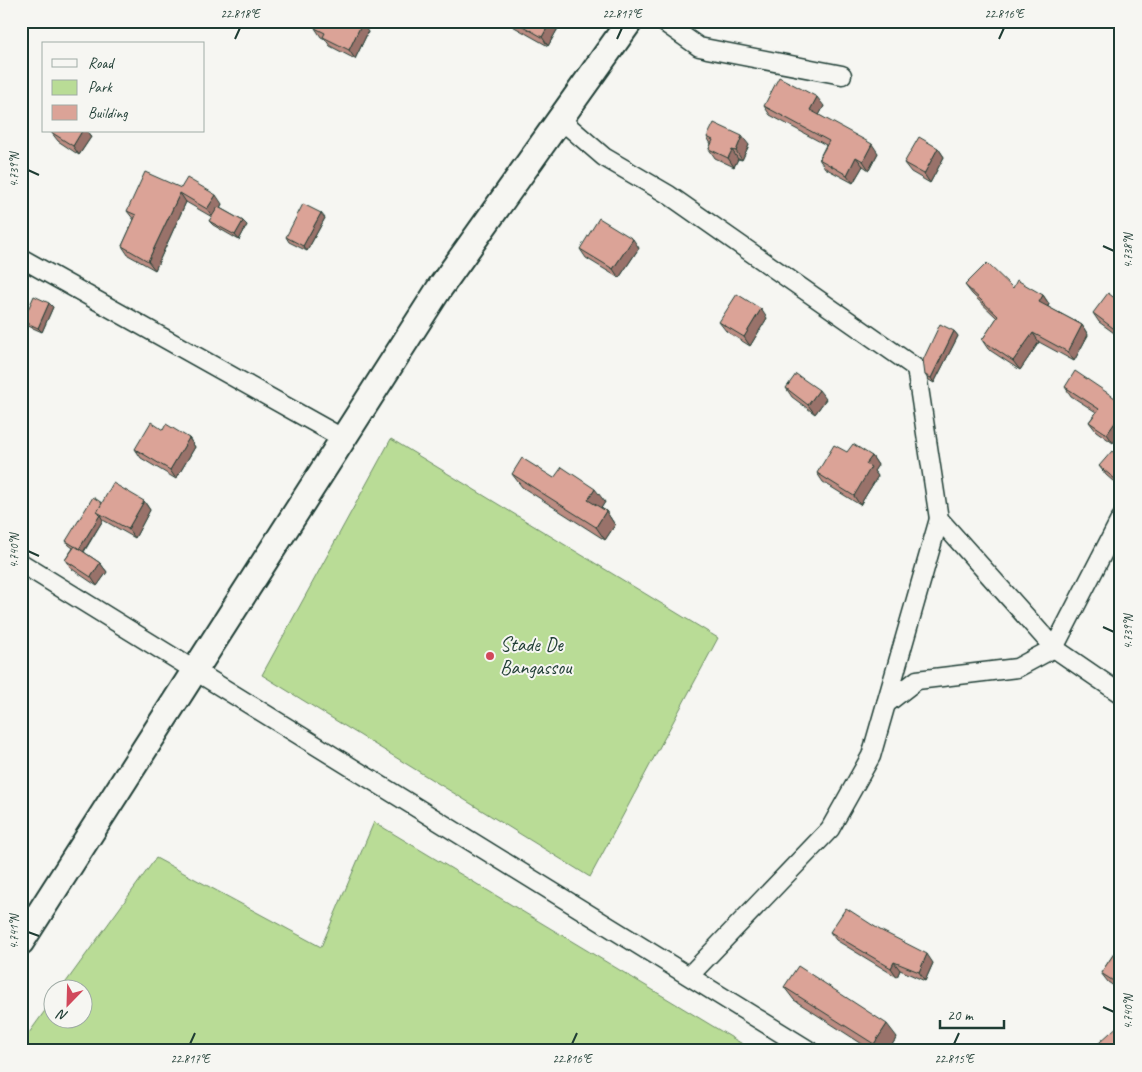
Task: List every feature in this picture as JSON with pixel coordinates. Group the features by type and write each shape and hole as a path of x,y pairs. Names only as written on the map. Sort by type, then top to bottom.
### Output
{"main road":[{"path":"21,942 197,671 439,290 630,21"}],"street":[{"path":"662,21 699,47 842,75 707,49"},
{"path":"560,119 604,157 669,195 916,368 939,519 871,756 830,830 690,975"},
{"path":"21,258 344,439"},
{"path":"886,704 917,680 1017,668 1054,648 1121,518"},
{"path":"939,519 1054,648 1121,694"},
{"path":"21,563 690,975 810,1051"}],"green space":[{"name":"Stade De Bangassou","path":"391,439 718,638 590,877 262,675"},
{"path":"374,822 754,1051 21,1051 21,1044 42,1015 42,1030 92,1030 92,980 68,980 156,858 321,947"}],"building":[{"path":"318,21 359,21 362,23 349,50 323,37 325,33 315,28"},
{"path":"514,21 551,21 542,37"},
{"path":"779,77 817,97 810,110 872,144 863,161 856,157 847,175 819,159 829,141 764,106"},
{"path":"714,123 742,136 736,151 732,150 728,158 709,149 713,140 707,137"},
{"path":"51,132 81,132 73,146"},
{"path":"919,137 938,148 924,174 904,163"},
{"path":"1121,139 1121,152 1115,147"},
{"path":"145,172 181,188 187,178 216,195 207,209 180,193 148,261 122,246 136,215 127,211"},
{"path":"303,204 321,213 303,246 286,237"},
{"path":"218,207 243,221 235,235 209,221"},
{"path":"599,218 633,239 613,269 580,249"},
{"path":"987,263 1013,288 1017,280 1043,295 1039,302 1082,325 1068,352 1033,333 1013,361 982,340 998,316 965,285"},
{"path":"1108,293 1121,303 1121,334 1093,313"},
{"path":"737,294 761,309 744,337 719,322"},
{"path":"34,296 49,303 38,328 23,321"},
{"path":"940,324 954,331 931,378 925,375 923,360"},
{"path":"1075,371 1121,402 1121,414 1107,434 1089,422 1099,409 1065,387"},
{"path":"796,374 819,390 808,405 786,388"},
{"path":"151,422 163,430 166,424 189,438 170,470 135,449"},
{"path":"853,444 872,456 866,464 871,467 854,496 817,473 834,445 847,452"},
{"path":"1112,451 1121,459 1120,483 1099,466"},
{"path":"522,458 554,478 562,467 595,489 588,500 606,511 596,527 512,474"},
{"path":"113,483 144,501 128,529 97,512"},
{"path":"93,497 102,503 97,512 100,515 79,549 66,541"},
{"path":"75,546 100,563 91,577 65,560"},
{"path":"846,908 880,930 927,954 919,972 894,962 891,968 830,932"},
{"path":"1121,943 1121,986 1101,973"},
{"path":"798,966 887,1024 874,1044 784,987"},
{"path":"1121,1023 1121,1051 1090,1051"}],"place":[{"name":"Stade De Bangassou","path":"490,656"}]}
